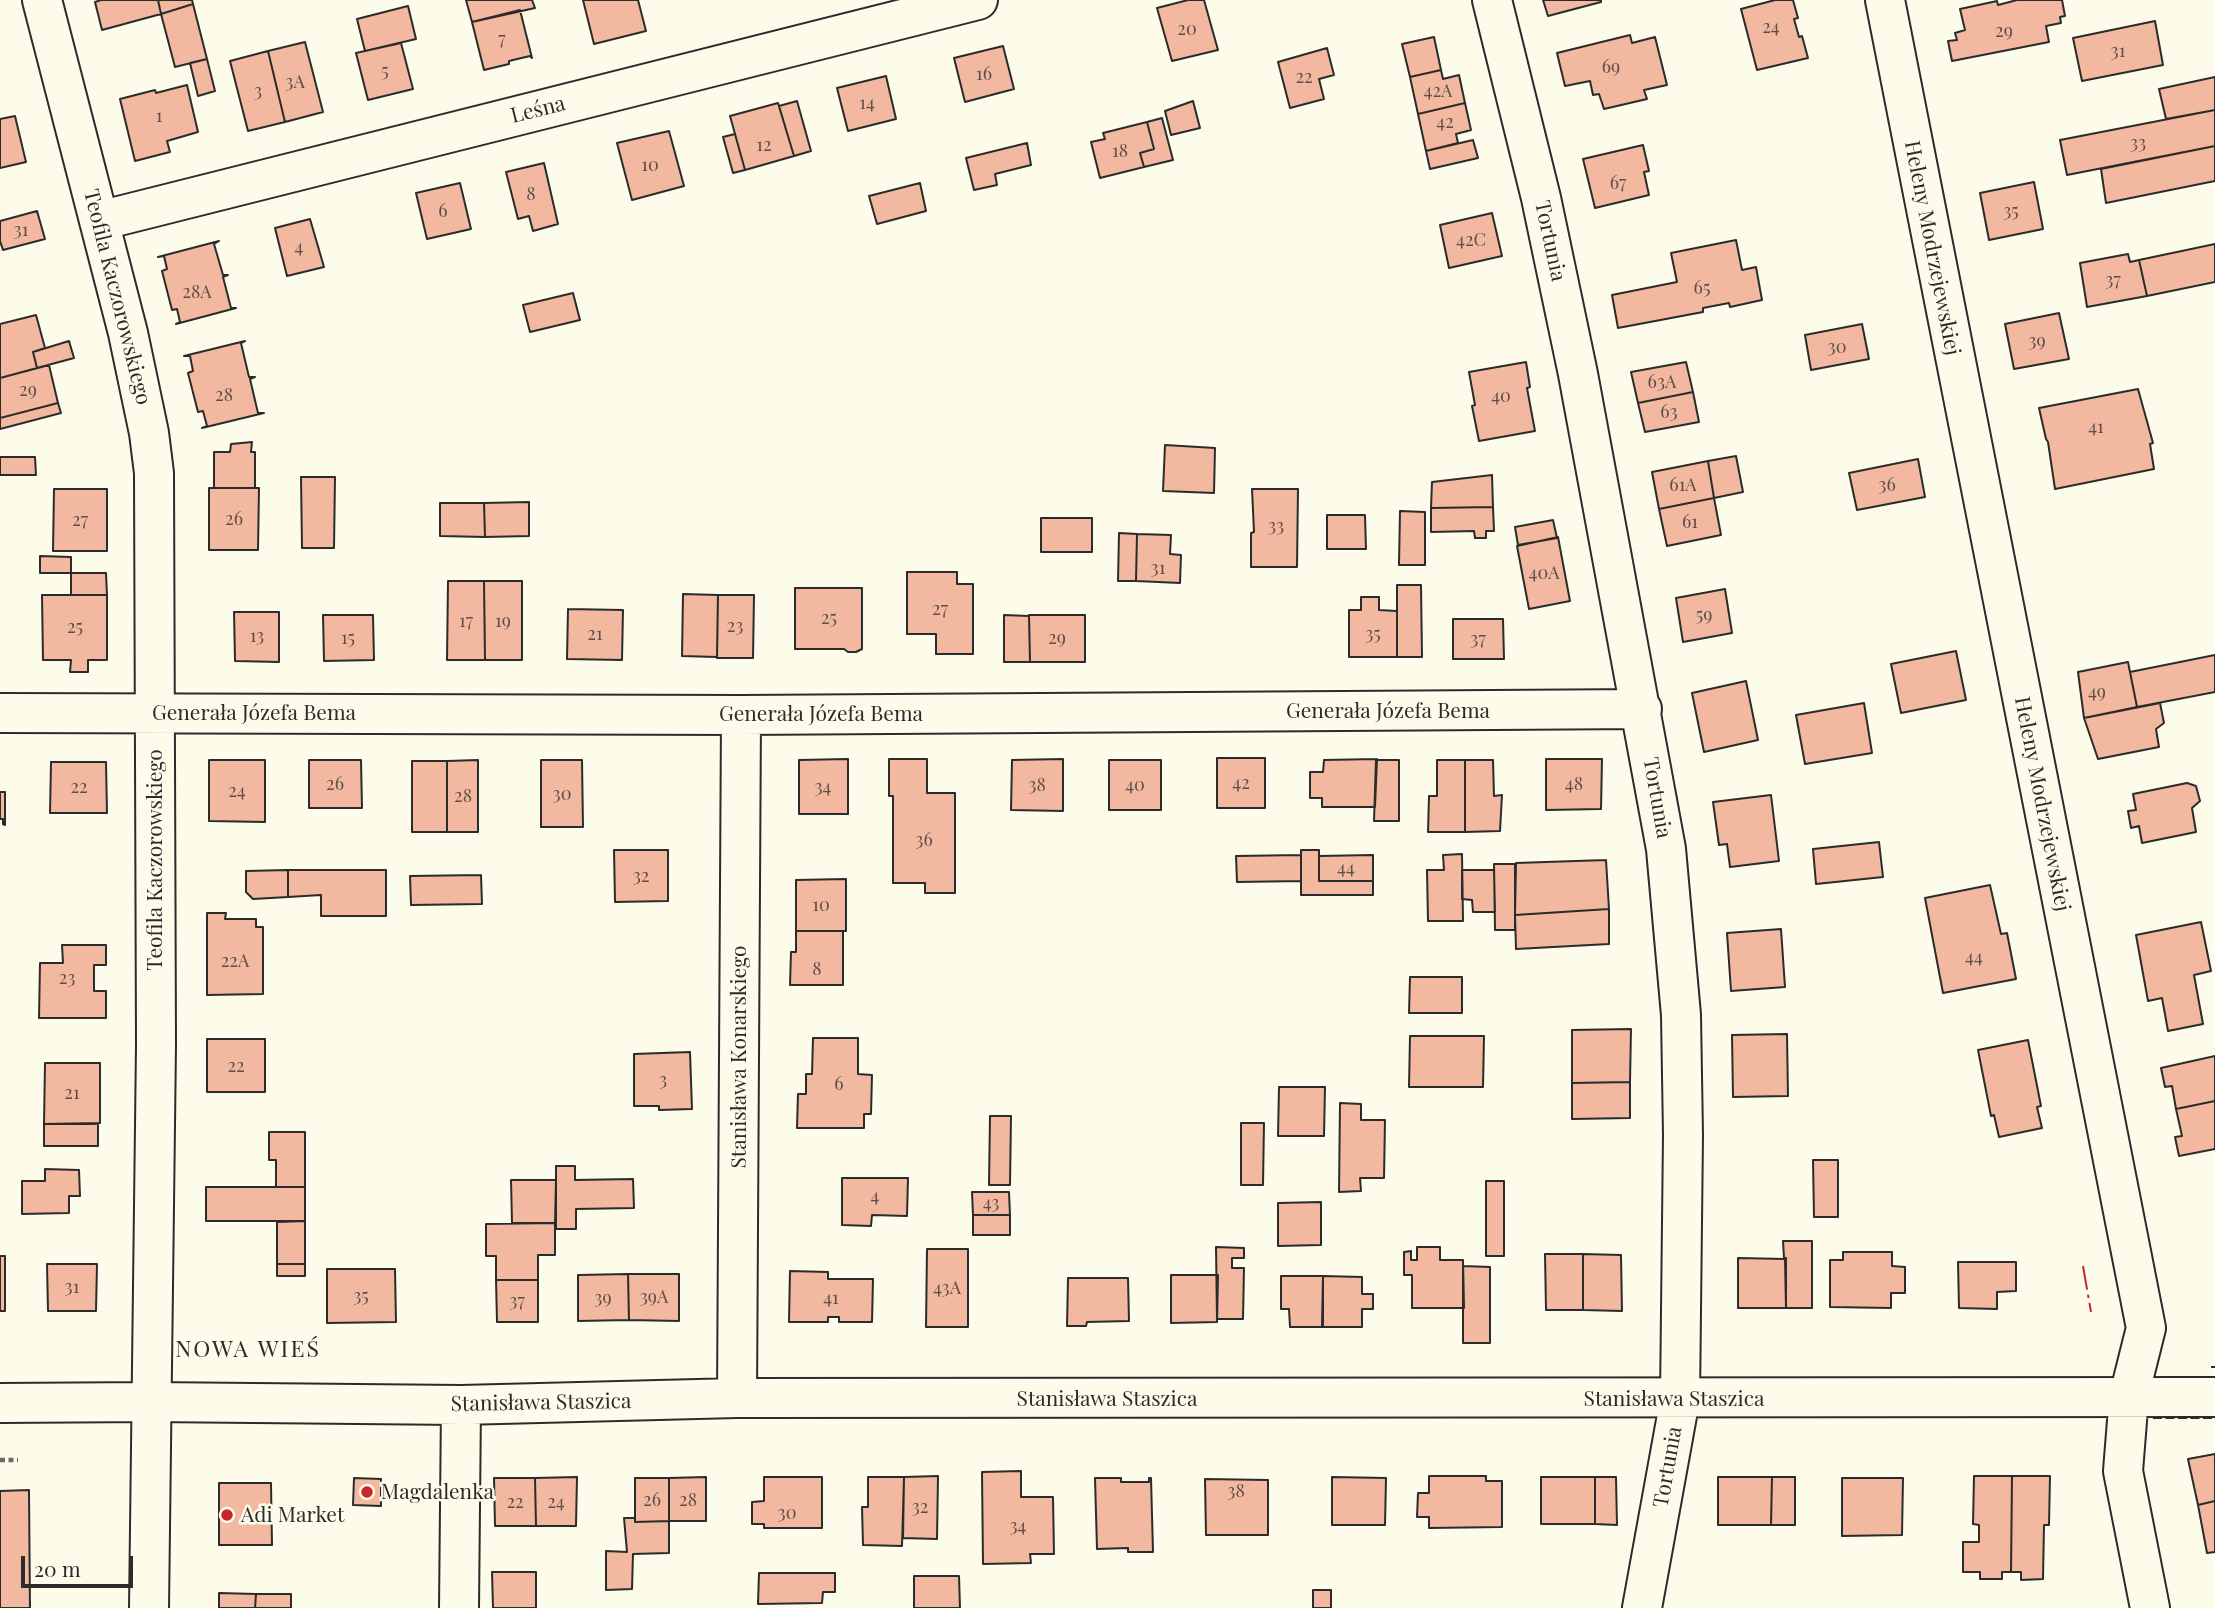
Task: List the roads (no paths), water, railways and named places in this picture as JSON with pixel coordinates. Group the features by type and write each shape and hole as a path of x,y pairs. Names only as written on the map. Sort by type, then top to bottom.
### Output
{"street":[{"name":"Teofila Kaczorowskiego","path":"42,0 136,370 154,473 156,1045 149,1608"},
{"name":"Leśna","path":"99,220 978,0"},
{"name":"Tortunia","path":"1492,0 1541,198 1578,374 1666,849 1681,1015 1683,1135 1680,1399 1642,1608"},
{"name":"Heleny Modrzejewskiej","path":"1885,0 2147,1328 2129,1396 2123,1471 2150,1608"},
{"name":"Generała Józefa Bema","path":"0,713 741,715 1642,709"},
{"name":"Stanisława Konarskiego","path":"737,1398 741,715"},
{"name":"Stanisława Staszica","path":"0,1403 461,1405 737,1398 2215,1397"},
{"path":"459,1608 461,1405"}],"place":[{"name":"Magdalenka","path":"367,1492"},
{"name":"Adi Market","path":"227,1515"}],"district":[{"name":"NOWA WIEŚ","path":"248,1350"}]}
